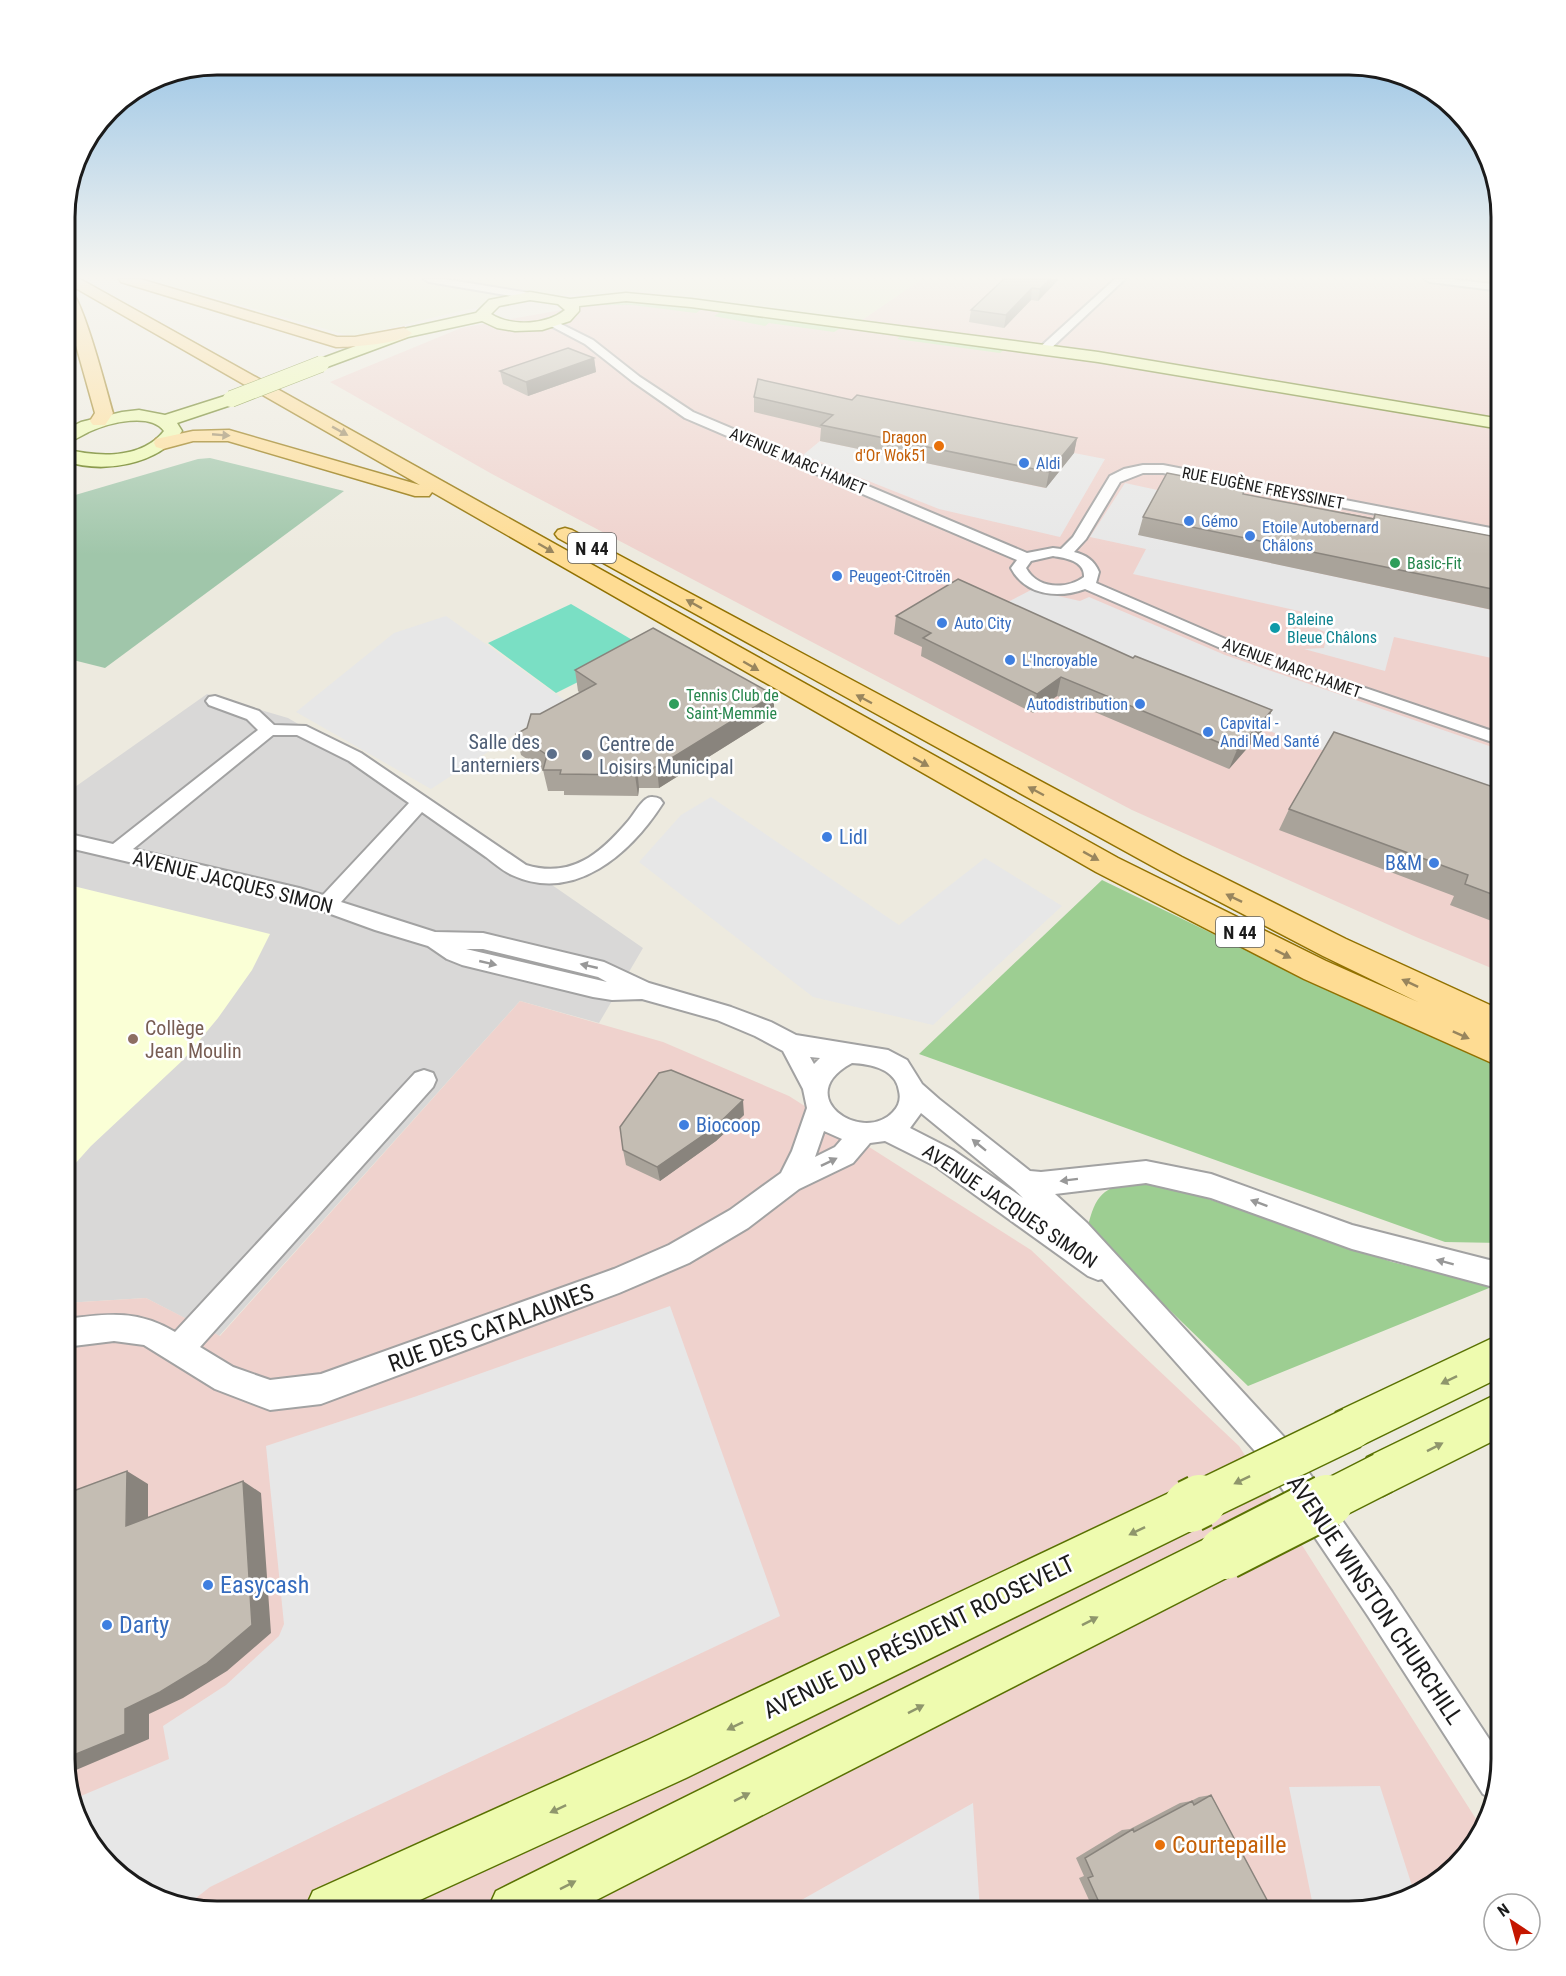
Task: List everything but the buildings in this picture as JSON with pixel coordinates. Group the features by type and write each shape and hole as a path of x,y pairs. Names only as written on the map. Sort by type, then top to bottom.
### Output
{"main road":[{"path":"92,371 104,414 99,421"},
{"name":"N 44","path":"233,371 1107,865 1315,970 1491,1048"},
{"path":"268,371 417,452"},
{"path":"166,421 302,371"},
{"path":"1175,371 1491,422"},
{"path":"75,432 99,421 130,416 156,418 172,425 173,431 163,443"},
{"path":"75,462 135,455 163,443 193,436 229,435 413,489 495,519"},
{"name":"N 44","path":"552,526 848,690 1225,894 1373,966 1491,1019"},
{"name":"AVENUE DU PRÉSIDENT ROOSEVELT","path":"355,1901 667,1759 1491,1360"},
{"path":"536,1901 1491,1419"}],"street":[{"name":"AVENUE MARC HAMET","path":"626,371 689,415 1026,558"},
{"name":"RUE EUGÈNE FREYSSINET","path":"1064,554 1079,539 1115,479 1129,472 1143,469 1163,469 1491,532"},
{"path":"1042,553 1064,554 1075,557 1090,567 1093,573 1086,584 1067,590 1044,588 1025,579 1018,568 1026,558 1042,553"},
{"name":"AVENUE MARC HAMET","path":"1086,584 1238,650 1491,736"},
{"path":"214,701 253,715 269,730"},
{"path":"116,852 269,730 300,730 355,758 519,870 535,877 558,878 600,861 618,846 654,803"},
{"path":"327,904 405,817 422,803"},
{"name":"AVENUE JACQUES SIMON","path":"75,842 327,904 383,925 435,940 455,953 470,959 602,990 642,990 723,1013 763,1029 791,1044 850,1054"},
{"path":"791,1044 817,1099 836,1126 875,1132 900,1124 908,1114 913,1102 913,1090 903,1071 884,1057 868,1053 850,1054 832,1061 823,1069 817,1099"},
{"path":"178,1350 424,1080"},
{"name":"AVENUE JACQUES SIMON","path":"913,1090 1024,1182 1130,1287 1273,1449"},
{"name":"RUE DES CATALAUNES","path":"789,1181 804,1153 817,1099"},
{"name":"AVENUE JACQUES SIMON","path":"875,1132 913,1140 946,1158 990,1188 1059,1242 1130,1287"},
{"name":"RUE DES CATALAUNES","path":"75,1332 114,1327 149,1332 225,1379 270,1395 321,1389 680,1254 739,1219 789,1181 844,1155 875,1132"},
{"path":"1024,1182 1041,1184 1146,1172 1211,1186 1352,1237 1491,1273"},
{"name":"AVENUE WINSTON CHURCHILL","path":"1273,1449 1380,1604 1490,1772"}],"shaded area":[{"path":"356,371 1491,371 1491,968 1416,937 1132,810 492,474 330,382"},
{"path":"820,441 1045,488 1074,453 1105,459 1060,537 939,509 803,455"},
{"path":"210,458 344,491 105,668 75,660 75,495 198,459"},
{"path":"1125,483 1162,491 1142,534 1491,610 1491,658 1394,637 1385,671 1304,649 1324,648 1327,633 1308,624 1312,614 1133,574 1146,549 1090,537"},
{"path":"1031,590 1080,601 1089,597 1225,655 1491,747 1491,811 1264,729 989,612"},
{"path":"446,616 566,701 431,789 296,712 394,633"},
{"path":"207,694 288,718 438,806 643,948 599,1023 520,1001 219,1336 146,1298 75,1302 75,787"},
{"path":"711,797 899,925 985,858 1062,906 933,1025 813,997 639,862 681,815"},
{"name":"Collège Jean Moulin","path":"75,886 270,934 252,970 218,1018 183,1060 75,1164"},
{"path":"520,1001 663,1042 789,1096 1031,1250 1239,1446 1477,1820 1462,1846 1450,1860 1428,1877 1404,1890 1368,1900 217,1901 198,1900 162,1890 138,1877 110,1853 86,1814 76,1778 75,1302 146,1298 220,1336"},
{"path":"670,1306 780,1616 347,1820 210,1887 194,1899 154,1886 123,1866 110,1853 90,1822 80,1796 169,1759 163,1726 226,1685 279,1636 284,1624 266,1446 414,1397"},
{"path":"1380,1786 1412,1886 1368,1900 1312,1901 1289,1787"},
{"path":"973,1803 979,1901 800,1901"}],"green space":[{"path":"571,604 646,648 556,693 488,643"},
{"path":"1102,880 1269,961 1491,1062 1491,1243 1445,1242 919,1054"},
{"path":"1137,1177 1194,1194 1392,1262 1491,1285 1491,1287 1248,1386 1087,1230 1098,1200 1102,1194"}],"place":[{"name":"Dragon d'Or Wok51","path":"939,446"},
{"name":"Aldi","path":"1024,463"},
{"name":"Gémo","path":"1189,521"},
{"name":"Etoile Autobernard Châlons","path":"1250,536"},
{"name":"Basic-Fit","path":"1395,563"},
{"name":"Peugeot-Citroën","path":"837,576"},
{"name":"Auto City","path":"942,623"},
{"name":"Baleine Bleue Châlons","path":"1275,628"},
{"name":"L'Incroyable","path":"1010,660"},
{"name":"Tennis Club de Saint-Memmie","path":"674,704"},
{"name":"Autodistribution","path":"1140,704"},
{"name":"Capvital - Andi Med Santé","path":"1208,732"},
{"name":"Salle des Lanterniers","path":"552,754"},
{"name":"Centre de Loisirs Municipal","path":"587,755"},
{"name":"Lidl","path":"827,837"},
{"name":"B&M","path":"1434,863"},
{"name":"Collège Jean Moulin","path":"133,1039"},
{"name":"Biocoop","path":"684,1125"},
{"name":"Easycash","path":"208,1585"},
{"name":"Darty","path":"107,1625"},
{"name":"Courtepaille","path":"1160,1845"}]}
